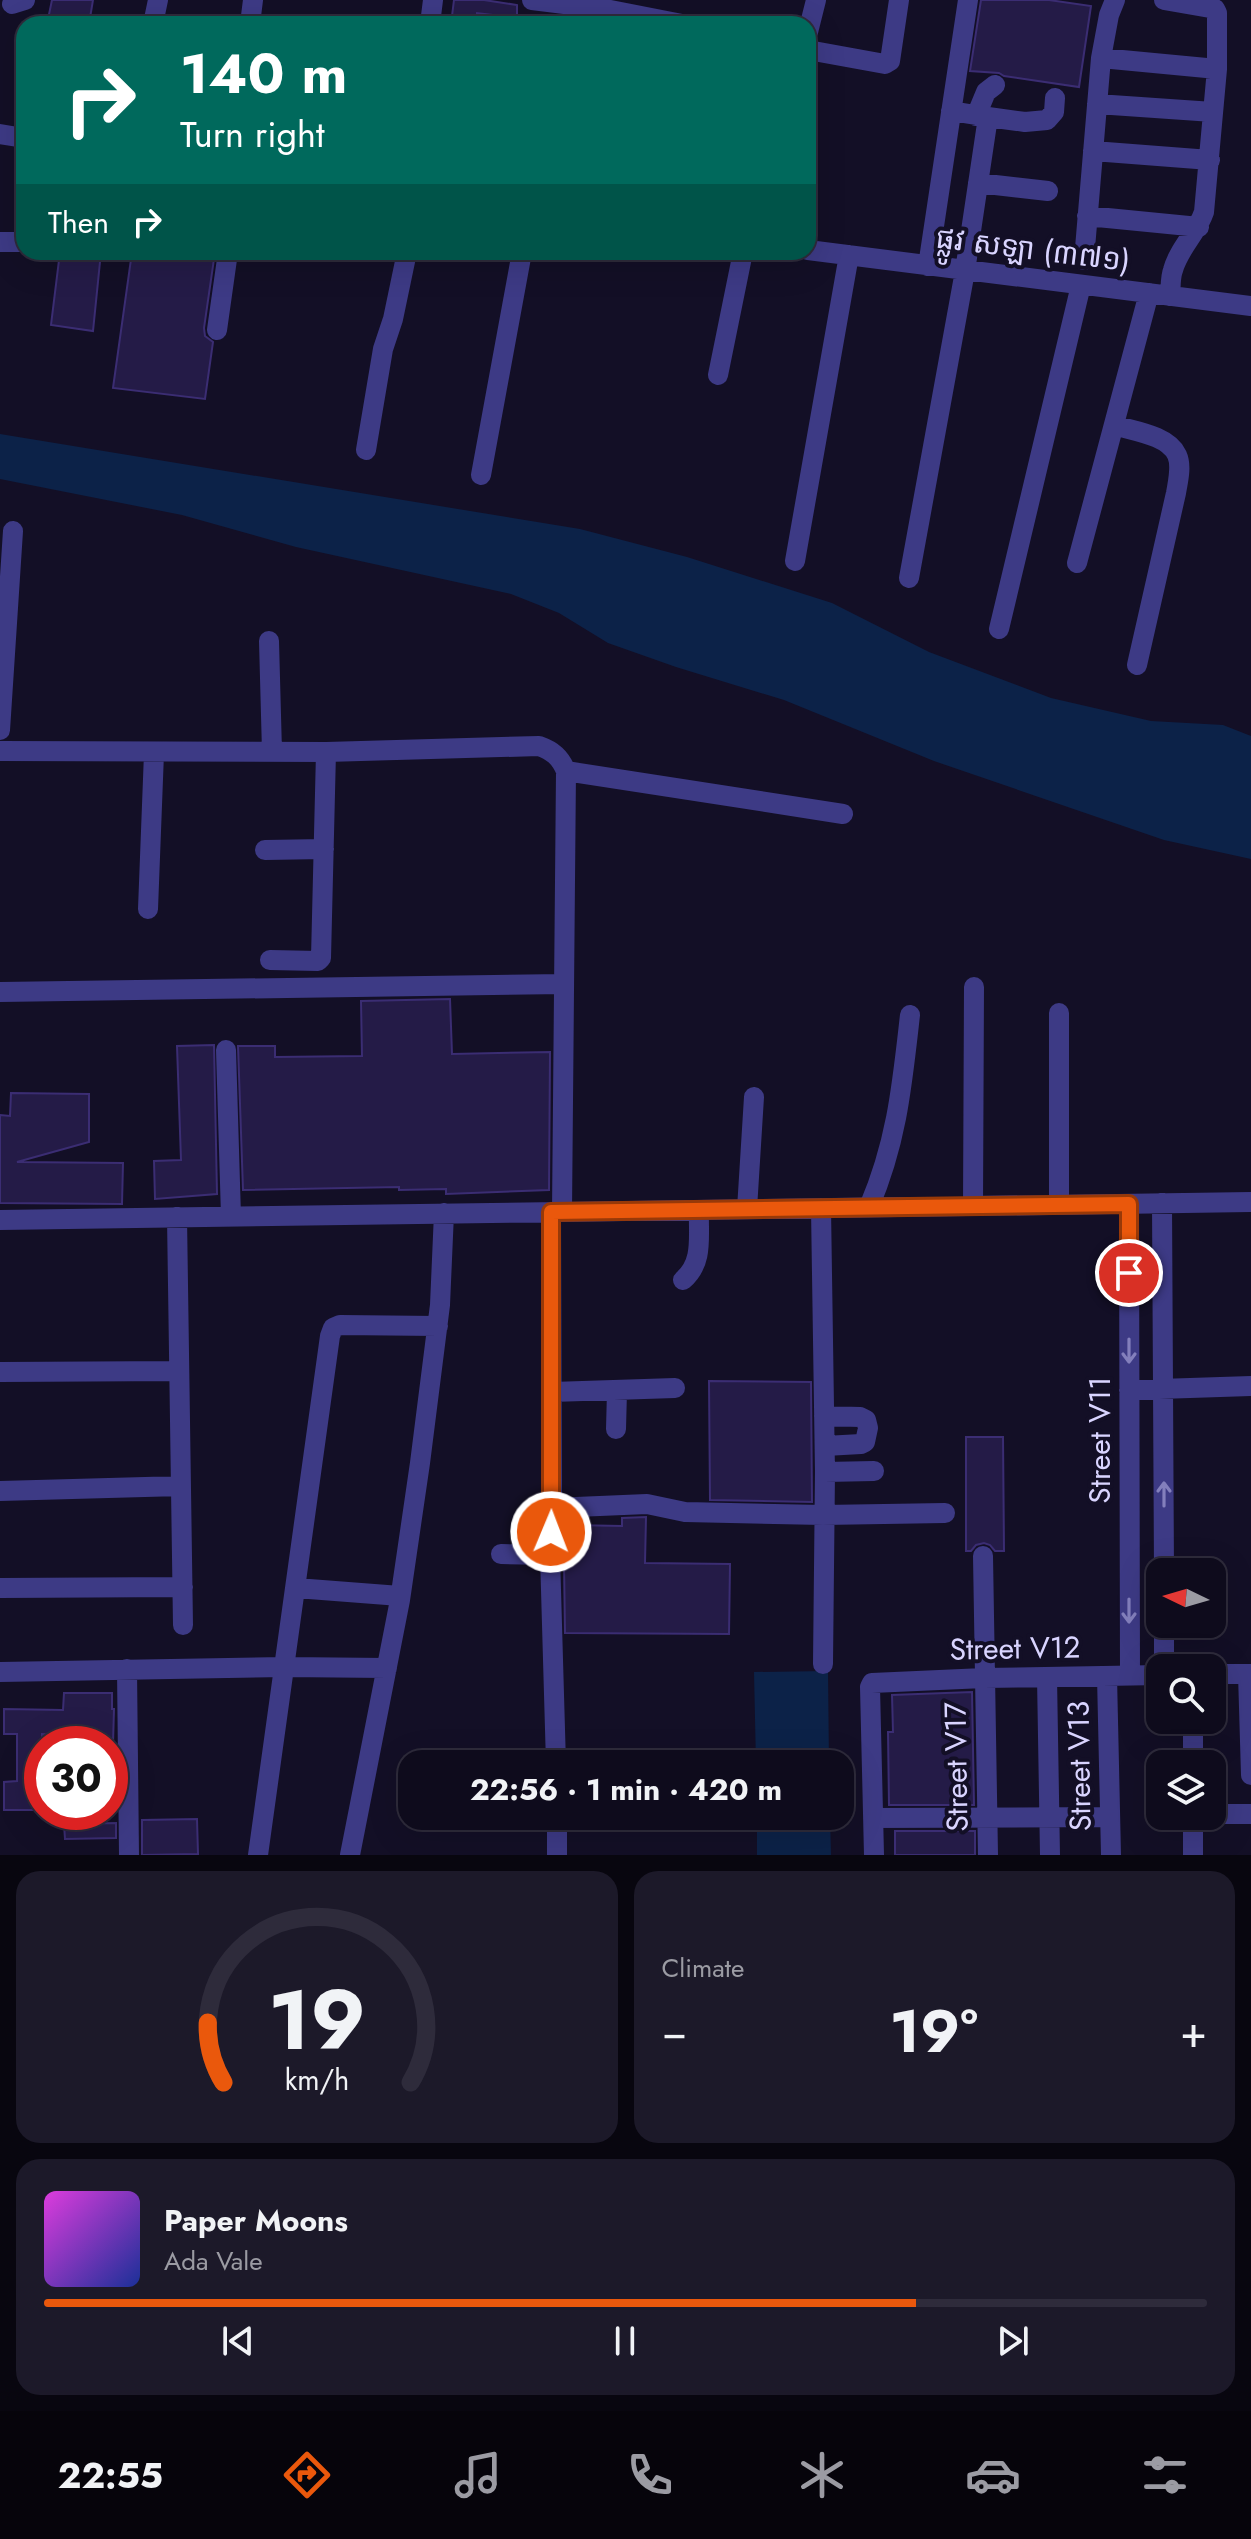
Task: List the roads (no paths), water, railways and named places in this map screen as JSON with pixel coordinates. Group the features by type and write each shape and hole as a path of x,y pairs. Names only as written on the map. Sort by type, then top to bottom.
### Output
{"street":[{"path":"532,0 652,8"},
{"path":"816,52 882,64 890,61 899,0"},
{"path":"928,266 968,0"},
{"path":"1084,260 1101,58 1115,0"},
{"path":"1164,0 1217,11 1217,69 1204,212 1199,227 1172,271 1170,296"},
{"path":"1101,58 1217,69"},
{"path":"909,578 965,271 978,183 986,92 995,85"},
{"path":"951,111 1025,122 1047,120 1054,112 1055,98"},
{"path":"1097,104 1213,112"},
{"path":"1093,151 1210,160"},
{"path":"978,183 1048,191"},
{"path":"1087,216 1199,227"},
{"name":"ផ្លូវ សឡា (៣៧១)","path":"816,251 1251,306"},
{"path":"795,561 849,255"},
{"path":"217,330 227,260"},
{"path":"366,450 383,349 405,260"},
{"path":"481,475 521,260"},
{"path":"718,375 741,260"},
{"path":"999,629 1081,285"},
{"path":"1077,563 1149,293"},
{"path":"1114,425 1168,444 1177,455 1179,470 1137,665"},
{"path":"0,730 13,531"},
{"path":"269,641 272,752"},
{"path":"0,751 326,752 539,746 552,750 561,759 566,771 564,984 556,1212 550,1555 556,1750"},
{"path":"270,960 320,959 326,752"},
{"path":"148,909 154,753"},
{"path":"566,771 843,814"},
{"path":"265,850 324,849"},
{"path":"0,992 564,984"},
{"path":"973,1206 974,987"},
{"path":"1059,1013 1059,1205"},
{"path":"869,1207 881,1177 898,1113 910,1015"},
{"path":"226,1050 231,1216"},
{"path":"747,1209 754,1097"},
{"path":"0,1220 1251,1202"},
{"path":"1162,1203 1164,1558"},
{"name":"Street V11","path":"1129,1204 1130,1675"},
{"path":"821,1208 825,1446 823,1664"},
{"path":"683,1280 697,1263 699,1210"},
{"path":"350,1855 400,1596 427,1415 438,1326 444,1213"},
{"path":"177,1217 183,1625"},
{"path":"258,1855 330,1336 333,1328 340,1325 438,1326"},
{"path":"0,1372 179,1371"},
{"path":"1129,1390 1251,1386"},
{"path":"552,1392 675,1388"},
{"path":"616,1429 617,1391"},
{"path":"824,1416 860,1417 866,1420 868,1428 865,1442 825,1446"},
{"path":"825,1472 866,1472 850,1445"},
{"path":"0,1491 181,1486"},
{"path":"552,1508 647,1504 685,1512 823,1515 945,1513"},
{"path":"501,1554 550,1555"},
{"name":"Street V17","path":"983,1556 988,1855"},
{"path":"1129,1562 1146,1565"},
{"path":"0,1588 183,1587"},
{"path":"296,1588 400,1596"},
{"path":"0,1672 387,1668"},
{"path":"127,1669 129,1855"},
{"path":"1226,1674 1250,1674 1251,1775"},
{"name":"Street V12","path":"873,1818 872,1683 1146,1675"},
{"name":"Street V13","path":"1107,1676 1111,1855"},
{"path":"1047,1677 1050,1855"},
{"path":"1226,1814 1251,1814"},
{"path":"874,1855 873,1818 1110,1817"},
{"path":"557,1830 557,1855"},
{"path":"1193,1830 1193,1855"}],"water":[{"path":"0,434 580,529 687,557 832,603 929,652 1051,698 1151,721 1223,725 1251,736 1251,859 1164,840 934,761 784,700 608,643 559,613 511,594 296,547 182,515 0,479"},
{"path":"828,1671 829,1750 756,1750 754,1672"},
{"path":"757,1830 830,1830 831,1855 757,1855"}]}
